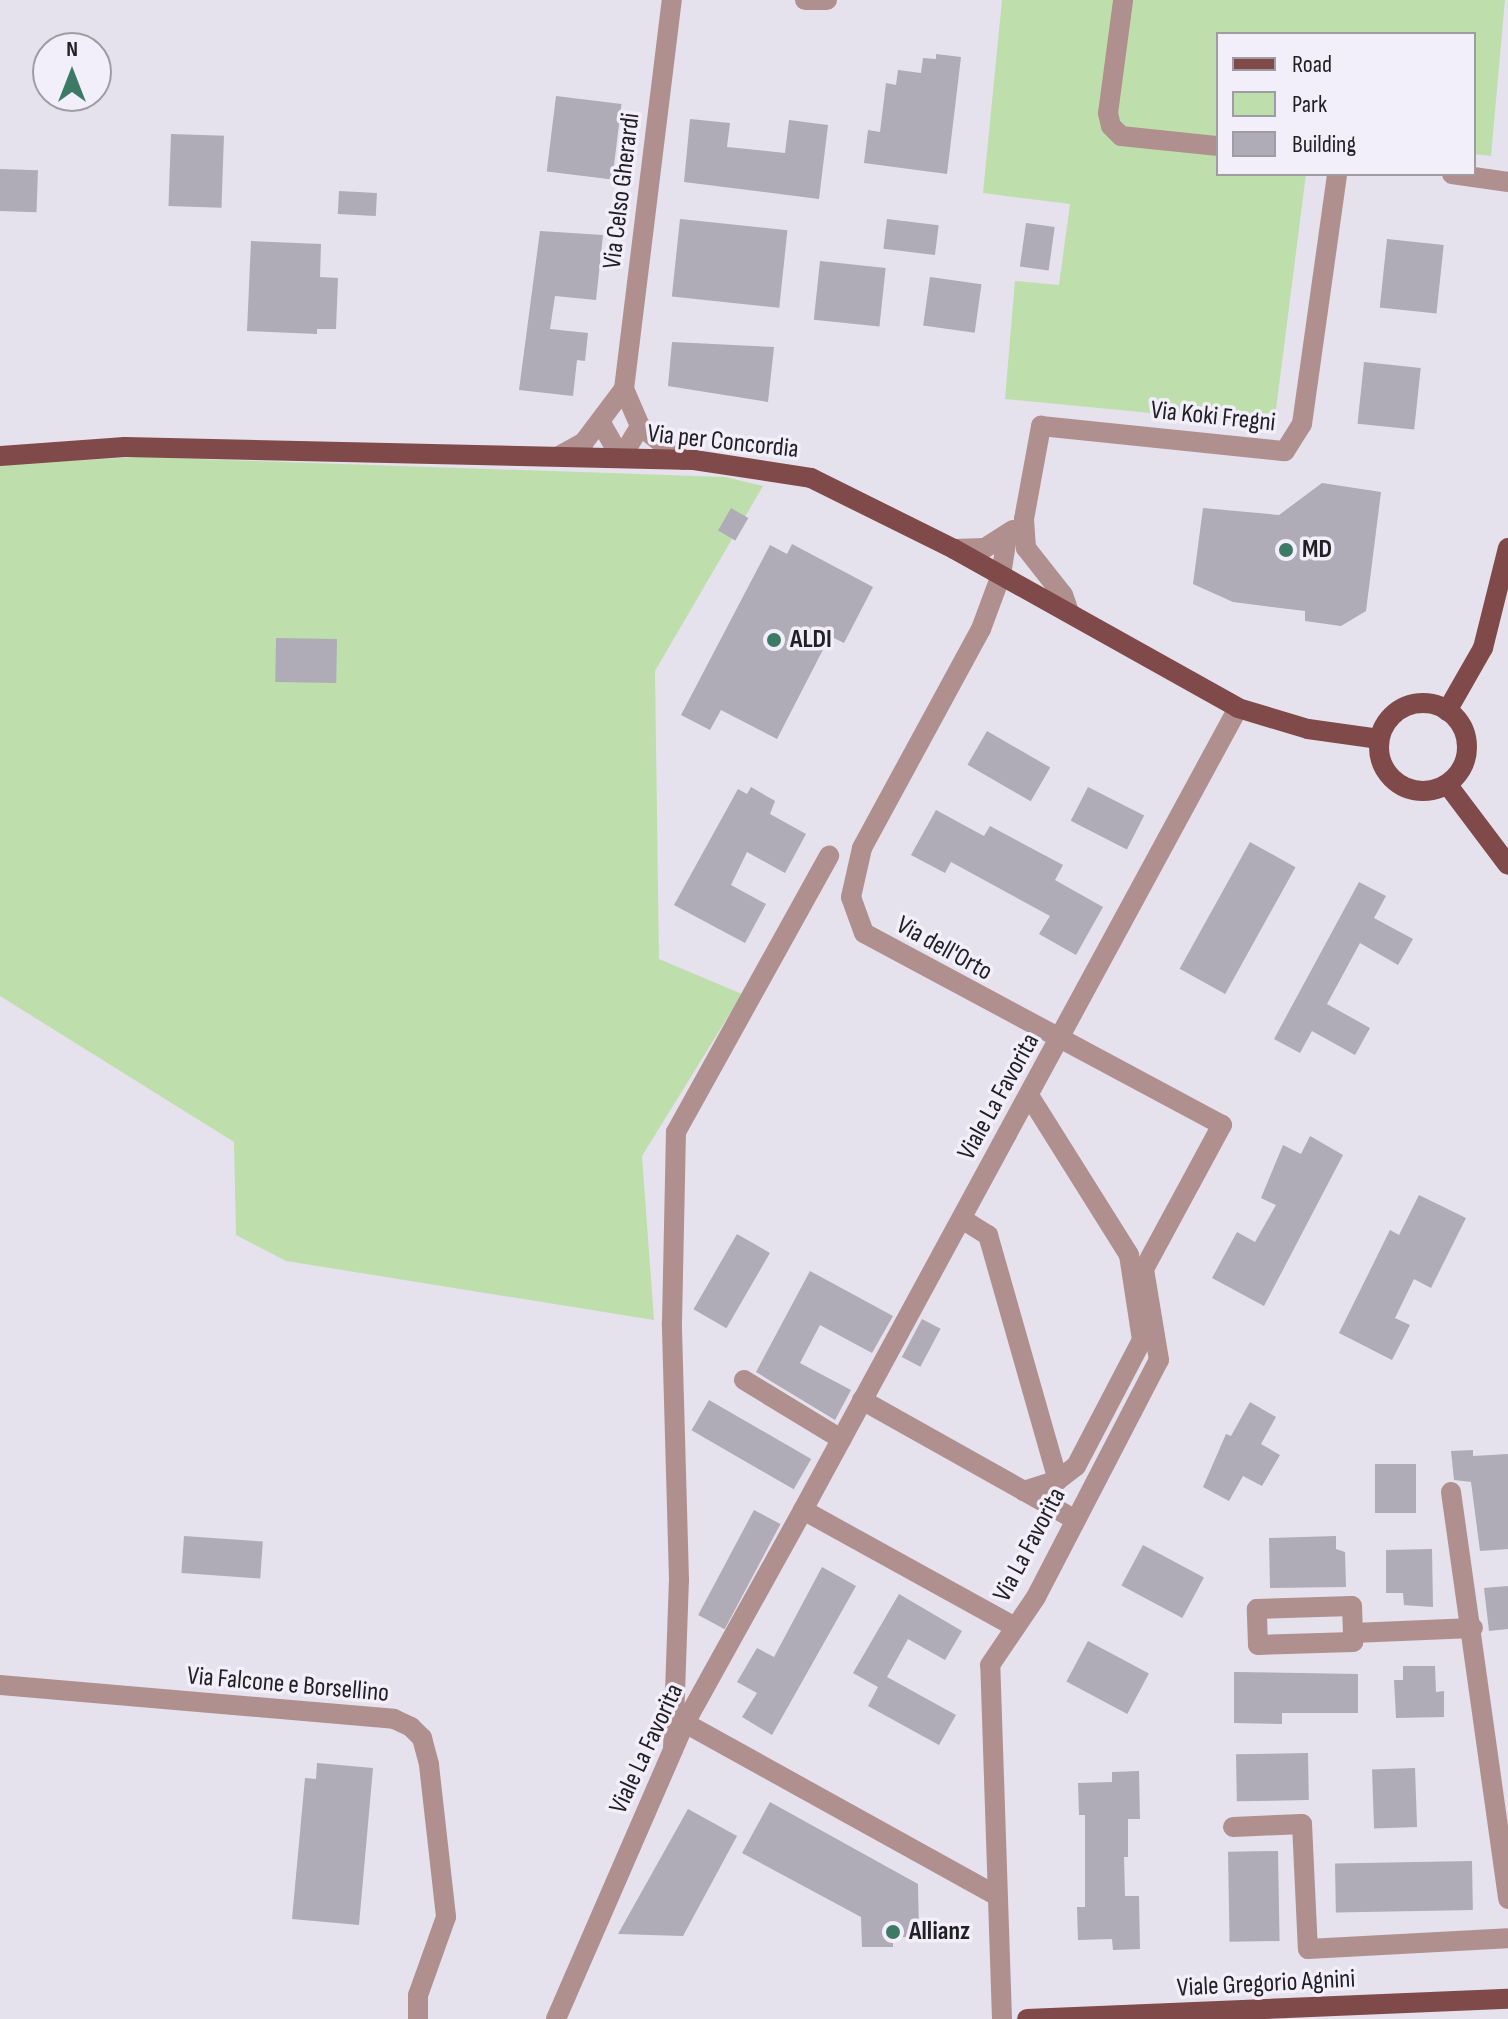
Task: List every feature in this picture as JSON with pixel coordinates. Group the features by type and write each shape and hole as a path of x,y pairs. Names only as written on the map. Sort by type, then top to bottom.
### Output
{"main road":[{"name":"Via per Concordia","path":"0,456 125,447 559,456 683,460 811,478 954,549 1238,708 1308,729 1379,739"},
{"path":"1447,711 1483,648 1508,548"},
{"path":"1420,703 1447,711 1463,729 1467,754 1447,784 1434,790 1405,788 1383,768 1379,739 1393,714 1406,707 1420,703"},
{"path":"1447,784 1508,865"},
{"name":"Viale Gregorio Agnini","path":"1027,2019 1508,1999"}],"street":[{"name":"Via Celso Gherardi","path":"559,456 584,442 624,389 672,0"},
{"path":"805,0 827,0"},
{"path":"1123,1 1108,113 1111,126 1121,136 1216,146"},
{"name":"Via Koki Fregni","path":"1026,548 1024,519 1038,434 1049,423 1264,451 1285,451 1296,442 1337,176"},
{"path":"1466,176 1508,182"},
{"path":"624,389 640,426 683,460"},
{"path":"601,423 621,458 640,426"},
{"path":"954,549 985,548 1007,537 1024,519"},
{"path":"1001,575 1007,537"},
{"path":"1001,575 1026,548 1063,595 1069,612"},
{"name":"Via dell'Orto","path":"1001,575 981,629 862,848 851,897 864,933 1222,1125"},
{"name":"Viale La Favorita","path":"556,2019 685,1723 1030,1097 1238,708"},
{"path":"673,1750 679,1580 672,1322 676,1132 829,856"},
{"path":"1024,1491 1058,1480 1076,1466 1142,1340 1129,1255 1030,1097"},
{"name":"Via La Favorita","path":"1002,2019 995,1895 990,1665 1036,1597 1159,1360 1144,1269 1222,1125"},
{"path":"962,1219 988,1235 1058,1480"},
{"path":"744,1380 841,1439"},
{"path":"862,1400 1074,1519"},
{"path":"1451,1492 1473,1628 1508,1899"},
{"path":"803,1510 1015,1627"},
{"path":"1352,1606 1353,1633 1353,1642 1258,1645 1257,1609 1352,1606"},
{"path":"1353,1633 1473,1628"},
{"name":"Via Falcone e Borsellino","path":"0,1685 394,1719 411,1727 422,1738 429,1765 446,1917 418,1995 418,2019"},
{"path":"685,1723 995,1895"},
{"path":"1233,1827 1302,1824 1308,1949 1508,1938"}],"green space":[{"path":"1002,0 1505,0 1491,156 1476,154 1476,32 1216,32 1216,176 1306,176 1274,425 1005,399 1015,281 1059,285 1070,204 983,193"},
{"path":"137,457 725,477 763,486 655,671 659,959 742,994 642,1156 654,1320 286,1261 236,1235 234,1142 0,996 0,465"}],"building":[{"path":"936,54 961,57 947,174 864,163 868,130 880,132 886,83 896,85 898,70 921,73 923,58 936,59"},
{"path":"556,96 622,104 612,179 547,171"},
{"path":"690,119 730,123 727,147 785,153 789,120 828,125 819,199 684,182"},
{"path":"171,134 224,136 221,208 168,206"},
{"path":"0,169 38,170 37,212 0,211"},
{"path":"339,191 377,193 376,216 338,214"},
{"path":"680,219 787,230 779,308 672,297"},
{"path":"887,219 939,225 935,255 883,249"},
{"path":"1026,223 1055,227 1049,271 1020,267"},
{"path":"540,231 603,235 596,300 555,296 550,329 588,333 585,361 577,360 573,396 519,390"},
{"path":"1387,239 1444,245 1436,314 1380,308"},
{"path":"251,241 321,244 320,277 338,278 336,329 317,329 317,334 247,331"},
{"path":"820,261 886,268 879,327 814,320"},
{"path":"930,277 981,284 975,333 923,326"},
{"path":"672,342 774,347 768,402 668,386"},
{"path":"1364,362 1421,368 1414,430 1358,424"},
{"name":"MD","path":"1322,483 1381,492 1366,611 1341,626 1305,621 1305,611 1233,602 1193,584 1203,508 1279,515"},
{"path":"731,508 748,518 735,541 718,531"},
{"name":"ALDI","path":"792,544 873,587 844,643 830,636 777,739 721,710 710,730 681,715 770,545 787,554"},
{"path":"276,638 337,639 336,683 275,682"},
{"path":"987,731 1050,768 1031,801 968,765"},
{"path":"751,787 775,801 770,814 806,834 785,873 747,852 731,885 766,904 745,943 674,905 738,789 747,794"},
{"path":"1088,787 1144,816 1127,849 1071,821"},
{"path":"936,810 984,836 990,826 1063,865 1055,880 1103,907 1076,955 1039,934 1050,916 951,862 945,873 911,855"},
{"path":"1250,842 1295,867 1225,994 1180,969"},
{"path":"1359,882 1386,896 1374,918 1413,939 1398,965 1360,943 1327,1004 1370,1028 1355,1055 1312,1031 1300,1053 1274,1039"},
{"path":"1310,1136 1343,1155 1264,1306 1212,1278 1237,1232 1255,1242 1276,1205 1261,1198 1283,1145 1301,1154"},
{"path":"1419,1195 1466,1218 1431,1288 1414,1279 1395,1318 1410,1325 1392,1360 1339,1333 1390,1230 1399,1235"},
{"path":"737,1234 770,1253 726,1328 694,1309"},
{"path":"810,1271 893,1316 872,1353 820,1325 800,1363 851,1390 835,1420 756,1372"},
{"path":"922,1319 941,1329 920,1367 902,1357"},
{"path":"709,1400 811,1459 794,1489 692,1430"},
{"path":"1250,1402 1276,1417 1261,1444 1280,1455 1262,1486 1243,1476 1229,1501 1203,1487 1226,1434 1231,1436"},
{"path":"1473,1450 1473,1456 1508,1454 1508,1549 1480,1551 1471,1482 1454,1480 1451,1451"},
{"path":"1375,1464 1416,1464 1416,1513 1375,1513"},
{"path":"754,1510 780,1524 725,1629 698,1615"},
{"path":"184,1536 263,1542 260,1578 181,1573"},
{"path":"1336,1536 1336,1549 1345,1552 1346,1587 1270,1588 1269,1538"},
{"path":"1143,1545 1204,1577 1182,1618 1121,1586"},
{"path":"1432,1549 1433,1607 1404,1605 1403,1593 1386,1593 1386,1550"},
{"path":"822,1567 856,1586 772,1735 742,1717 757,1693 737,1682 757,1648 774,1657"},
{"path":"1508,1586 1508,1629 1489,1631 1484,1588"},
{"path":"899,1594 962,1631 945,1660 908,1639 887,1677 956,1715 939,1745 868,1706 878,1687 853,1673"},
{"path":"1088,1641 1149,1673 1127,1714 1066,1682"},
{"path":"1403,1666 1435,1666 1436,1692 1444,1691 1444,1717 1396,1718 1394,1680 1403,1680"},
{"path":"1234,1672 1358,1674 1358,1713 1282,1713 1282,1724 1234,1723"},
{"path":"1308,1753 1309,1800 1237,1801 1236,1754"},
{"path":"317,1763 373,1768 359,1925 292,1919 305,1778 316,1779"},
{"path":"1415,1768 1417,1827 1374,1828 1372,1770"},
{"path":"1139,1771 1140,1819 1128,1819 1128,1857 1124,1857 1125,1896 1139,1896 1140,1949 1113,1950 1112,1939 1078,1940 1077,1907 1085,1907 1085,1815 1079,1815 1078,1783 1112,1782 1112,1772"},
{"path":"770,1802 918,1884 919,1936 893,1938 893,1947 862,1947 861,1917 742,1853"},
{"path":"688,1809 737,1836 683,1936 618,1934"},
{"path":"1278,1851 1280,1941 1230,1942 1228,1852"},
{"path":"1472,1861 1473,1910 1336,1912 1335,1863"}],"place":[{"name":"MD","path":"1286,550"},
{"name":"ALDI","path":"774,640"},
{"name":"Allianz","path":"893,1932"}]}
